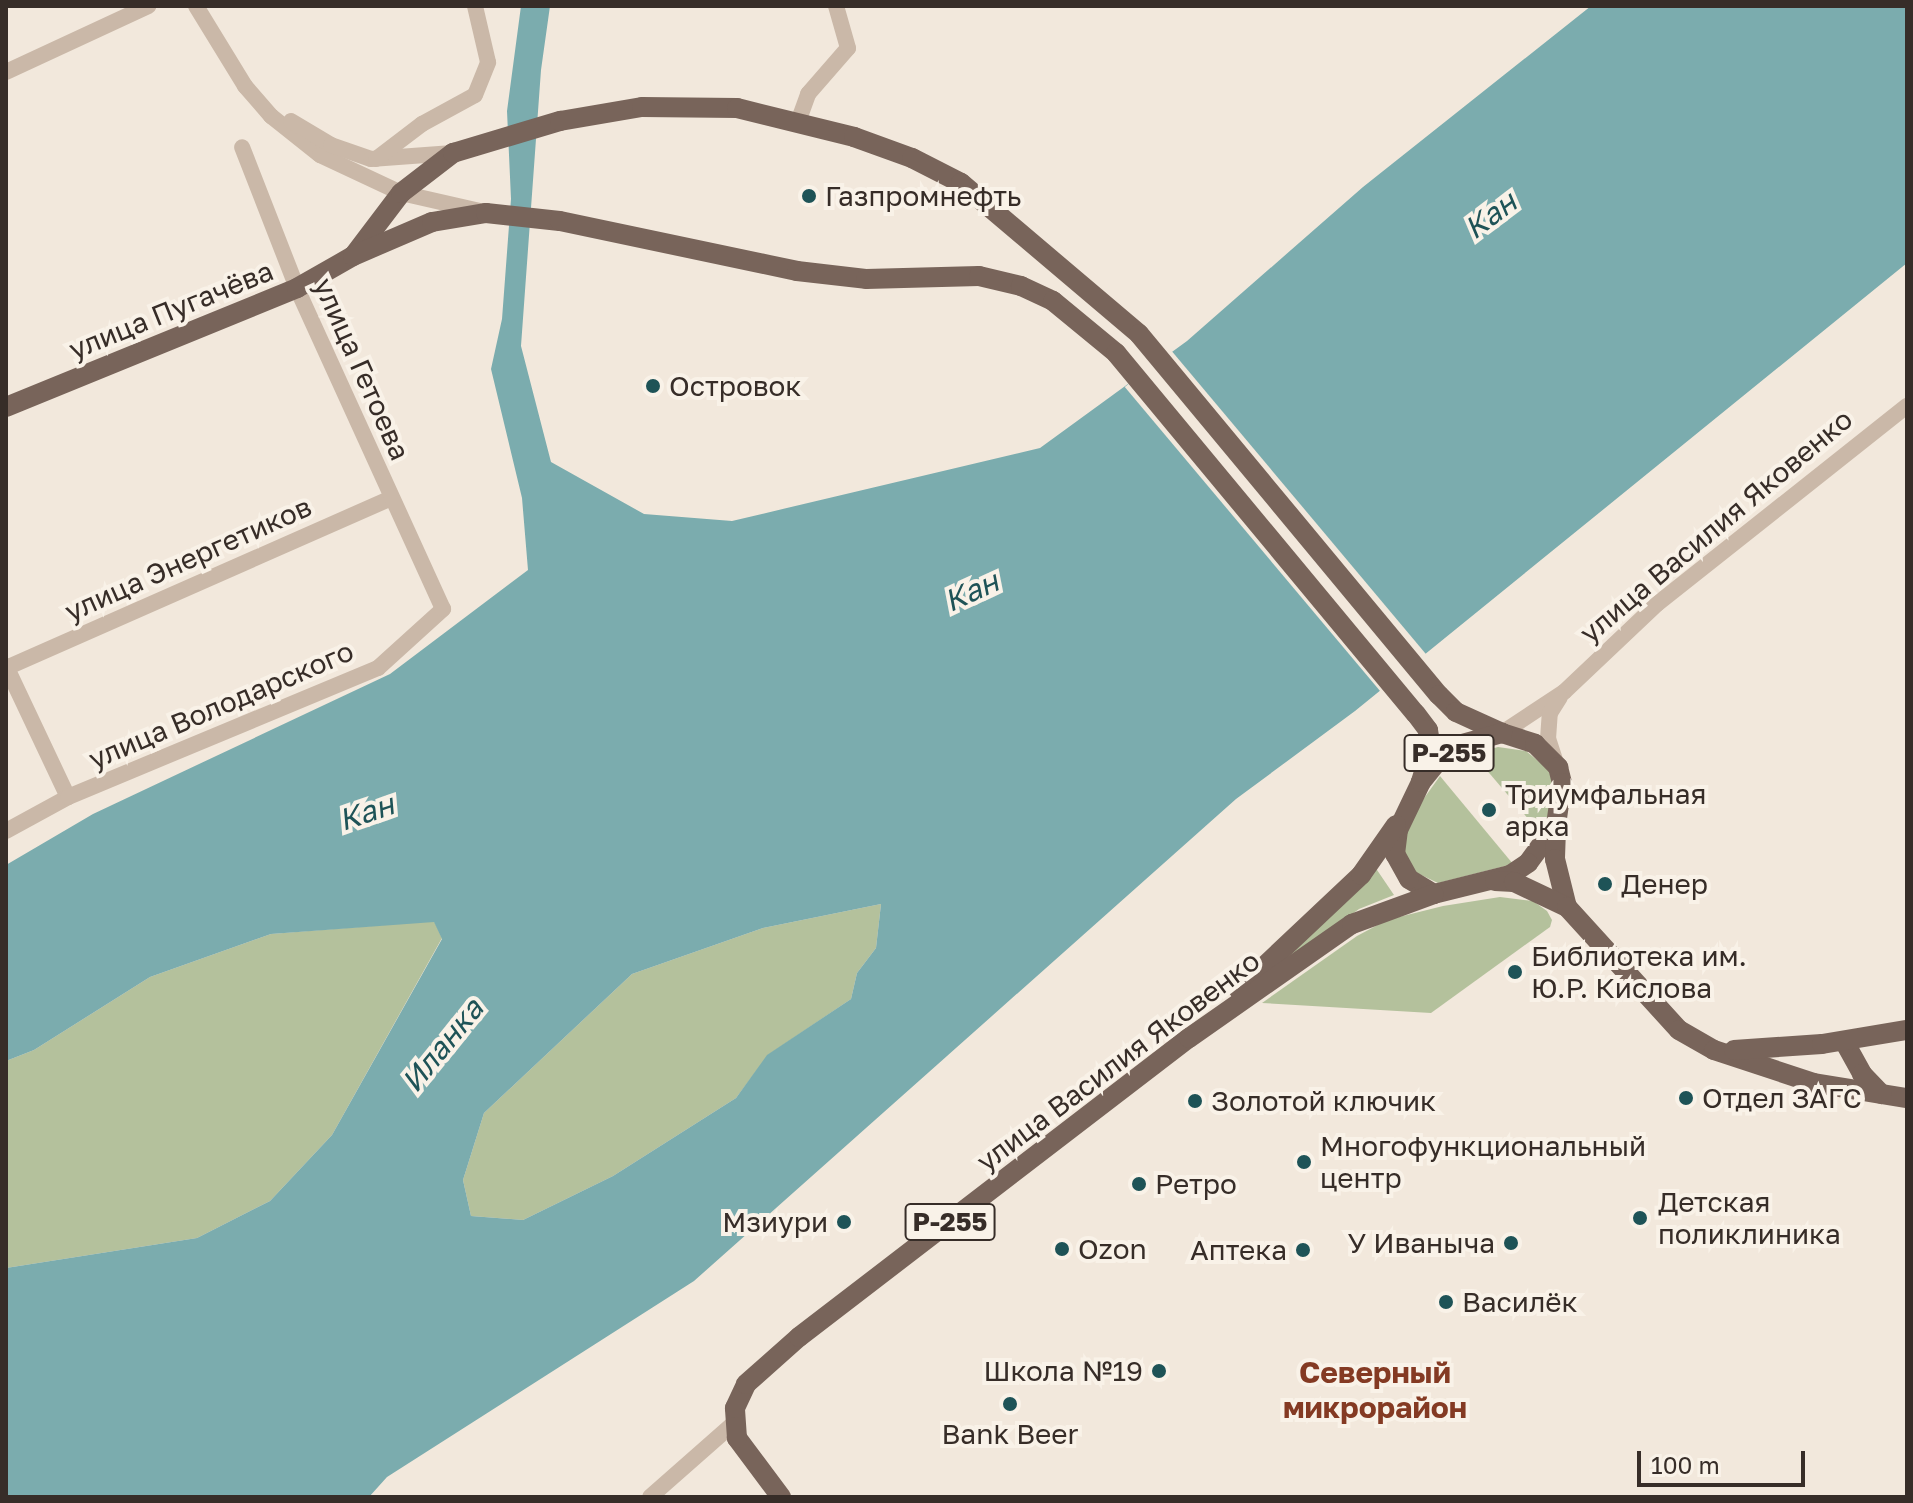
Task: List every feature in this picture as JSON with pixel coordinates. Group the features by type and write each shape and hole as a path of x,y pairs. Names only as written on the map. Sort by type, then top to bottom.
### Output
{"main road":[{"name":"Р-255","path":"642,107 737,108 854,137 912,158 961,183 1139,334 1456,712 1535,744 1558,767 1562,783 1556,825 1528,863 1493,881 1434,894 1409,879 1395,854 1398,830 1421,782 1431,749 1428,730 1116,353 1053,301 1021,286 979,276 866,279 797,271 560,221 486,213 432,222 353,256 401,193 453,153 560,121 642,107"},
{"name":"улица Пугачёва","path":"6,407 297,288 353,256"},
{"name":"Р-255","path":"1421,782 1437,762 1459,745 1502,733"},
{"name":"Р-255","path":"1189,1038 1361,875 1410,806"},
{"path":"1556,825 1555,859 1567,907"},
{"path":"1493,881 1514,882 1567,907 1679,1030 1714,1050 1814,1083 1907,1098"},
{"name":"улица Василия Яковенко","path":"734,1423 739,1394 787,1347 1189,1038 1352,924 1434,894"},
{"path":"1714,1050 1764,1051 1907,1030"},
{"path":"1844,1041 1862,1074 1881,1094"},
{"path":"734,1423 737,1438 748,1458 781,1497"}],"street":[{"path":"6,72 148,6"},
{"path":"196,6 214,41 253,95 271,116 320,155 401,193 486,213"},
{"path":"376,159 422,124 475,95 488,62 475,6"},
{"path":"798,122 808,94 848,48 836,6"},
{"path":"253,95 331,145 376,159 453,153"},
{"name":"улица Гетоева","path":"242,147 297,288 443,609"},
{"name":"улица Василия Яковенко","path":"1564,692 1657,604 1907,406"},
{"name":"улица Энергетиков","path":"6,667 391,498"},
{"name":"улица Володарского","path":"6,831 68,797 378,668 443,609"},
{"path":"6,667 68,797"},
{"path":"1502,733 1564,692"},
{"path":"1558,767 1548,739 1550,713 1564,692"},
{"path":"650,1497 734,1423"}],"green space":[{"path":"1498,747 1526,751 1548,769 1554,785 1549,814 1541,834 1473,754"},
{"path":"1440,776 1513,864 1438,883 1415,872 1403,851 1407,822"},
{"path":"1375,867 1394,895 1359,909 1226,1007"},
{"path":"1500,897 1533,901 1547,911 1552,920 1550,927 1431,1013 1262,1003 1357,936 1387,920 1443,906"},
{"path":"881,904 876,948 857,973 851,999 768,1055 736,1098 613,1176 523,1220 471,1216 463,1180 484,1113 632,974 763,928"},
{"path":"434,921 442,938 332,1135 270,1201 197,1238 6,1268 6,1061 34,1050 150,977 271,934"}],"water":[{"path":"521,6 550,6 541,70 521,346 551,462 644,514 732,521 1040,448 1187,341 1363,187 1591,6 1907,6 1907,263 1355,711 1236,799 694,1281 387,1477 369,1497 6,1497 6,1268 197,1238 270,1201 332,1135 442,939 434,922 271,934 150,977 34,1050 6,1061 6,865 93,814 390,674 528,570 522,498 491,369 502,319 511,199 507,111","holes":["881,904 876,948 857,973 851,999 767,1055 736,1098 613,1176 523,1220 471,1216 463,1180 484,1113 632,974 763,928"]}],"pier":[{"path":"1170,349 1428,657 1383,695 1125,387"}],"place":[{"name":"Газпромнефть","path":"809,196"},
{"name":"Островок","path":"653,386"},
{"name":"Триумфальная арка","path":"1489,810"},
{"name":"Денер","path":"1605,884"},
{"name":"Библиотека им. Ю.Р. Кислова","path":"1515,972"},
{"name":"Отдел ЗАГС","path":"1686,1098"},
{"name":"Золотой ключик","path":"1195,1101"},
{"name":"Многофункциональный центр","path":"1304,1162"},
{"name":"Ретро","path":"1139,1184"},
{"name":"Детская поликлиника","path":"1640,1218"},
{"name":"Мзиури","path":"844,1222"},
{"name":"У Иваныча","path":"1511,1243"},
{"name":"Ozon","path":"1062,1249"},
{"name":"Аптека","path":"1303,1250"},
{"name":"Василёк","path":"1446,1302"},
{"name":"Школа №19","path":"1159,1371"},
{"name":"Bank Beer","path":"1010,1404"}],"district":[{"name":"Северный микрорайон","path":"1375,1389"}],"water label":[{"name":"Кан","path":"1490,215"},
{"name":"Кан","path":"971,591"},
{"name":"Кан","path":"366,812"},
{"name":"Иланка","path":"442,1045"}]}
